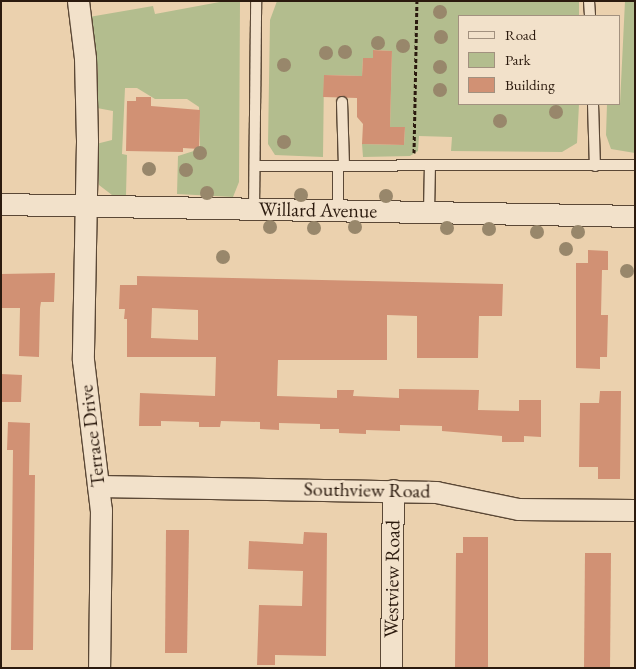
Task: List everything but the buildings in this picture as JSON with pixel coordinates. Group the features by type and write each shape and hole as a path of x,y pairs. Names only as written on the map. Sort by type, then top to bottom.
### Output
{"street":[{"name":"Terrace Drive","path":"78,1 85,58 84,360 98,486 99,668"},
{"name":"Willard Avenue","path":"1,204 635,216"},
{"name":"Southview Road","path":"98,486 393,490 436,492 518,509 635,510"},
{"name":"Westview Road","path":"391,668 393,490"}],"lane":[{"path":"254,209 256,1"},
{"path":"589,1 590,15"},
{"path":"338,211 342,102"},
{"path":"593,105 595,166"},
{"path":"255,166 635,166"},
{"path":"429,212 430,166"}],"path":[{"path":"414,166 416,1"}],"green space":[{"path":"225,1 240,1 239,182 233,197 177,194 178,156 200,149 199,107 187,99 155,99 137,88 125,88 122,154 127,155 126,195 112,195 99,185 96,144 112,140 113,111 97,108 98,70 89,17 153,6 155,14"},
{"path":"277,1 579,1 579,15 458,15 458,105 579,105 577,143 562,152 451,151 452,137 419,136 418,151 410,156 363,157 362,144 404,145 405,127 390,127 392,51 374,50 373,58 363,58 362,76 324,75 323,157 275,155 268,144 270,20"},
{"path":"625,1 635,1 635,153 611,149 606,135 607,105 621,105"}]}
